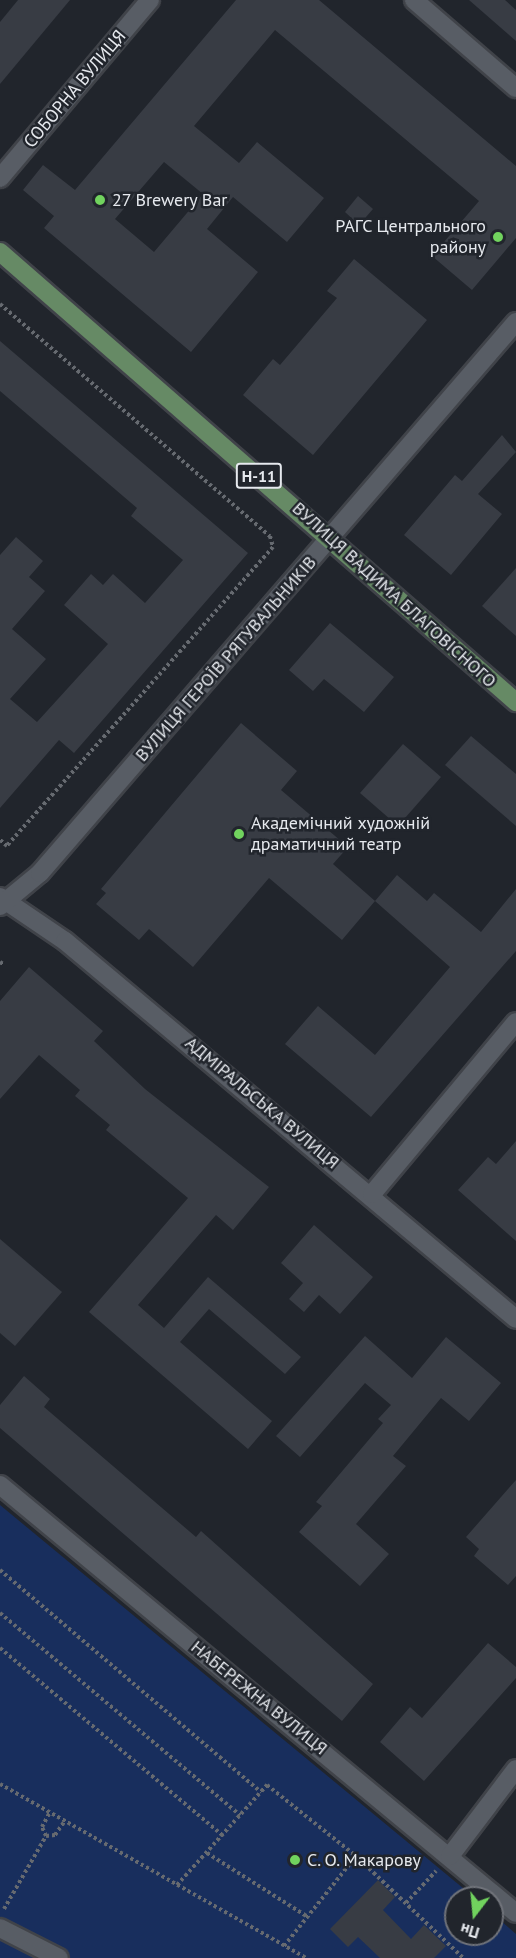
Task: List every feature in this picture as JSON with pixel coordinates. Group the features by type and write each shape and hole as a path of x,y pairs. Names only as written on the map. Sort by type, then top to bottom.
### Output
{"main road":[{"name":"ВУЛИЦЯ ВАДИМА БЛАГОВІСНОГО","path":"0,252 516,702"}],"street":[{"name":"СОБОРНА ВУЛИЦЯ","path":"0,178 150,0"},
{"path":"414,0 516,88"},
{"name":"ВУЛИЦЯ ГЕРОЇВ РЯТУВАЛЬНИКІВ","path":"2,901 40,873 330,541 516,322"},
{"name":"АДМІРАЛЬСЬКА ВУЛИЦЯ","path":"2,901 65,941 372,1194 516,1319"},
{"path":"372,1194 516,1022"},
{"name":"НАБЕРЕЖНА ВУЛИЦЯ","path":"0,1485 516,1913"},
{"path":"450,1856 516,1769"},
{"path":"0,1928 59,1958"}],"path":[{"path":"0,304 270,536 273,547 7,846 0,840"},
{"path":"0,1570 261,1792"},
{"path":"0,1612 240,1815"},
{"path":"0,1648 223,1836"},
{"path":"0,1784 49,1814 306,1958"},
{"path":"177,1885 267,1785 356,1856 463,1958"},
{"path":"46,1836 42,1827 49,1814"},
{"path":"46,1836 55,1835 64,1822"},
{"path":"0,1917 46,1836"},
{"path":"207,1853 308,1917"},
{"path":"284,1946 356,1856"},
{"path":"406,1904 450,1856"}],"shaded area":[{"path":"0,1505 460,1886 444,1886 444,1946 504,1946 504,1924 516,1934 516,1958 0,1958"}],"building":[{"path":"18,0 70,0 0,84 0,22"},
{"path":"236,0 319,0 516,166 516,238 472,290 432,256 479,201 275,30 194,126 239,163 257,142 324,198 287,242 233,197 207,229 258,272 191,352 44,228 54,216 23,190 43,165 75,190","holes":["164,162 203,194 154,252 115,219"]},
{"path":"469,0 505,0 516,10 516,41"},
{"path":"358,196 373,209 359,225 345,212"},
{"path":"354,259 427,320 313,455 243,395 273,359 280,365 337,298 327,291"},
{"path":"0,341 248,553 74,753 59,740 0,808 0,555 16,537 43,561 29,577 45,591 12,629 46,659 10,699 37,722 108,644 64,605 91,574 103,585 113,574 145,603 183,560 131,516 137,508 0,391"},
{"path":"502,435 516,452 478,494 502,514 451,575 404,535 455,475 462,481"},
{"path":"516,568 516,636 482,606"},
{"path":"330,623 394,677 364,712 324,679 313,691 289,670"},
{"name":"Академічний художній драматичний театр","path":"241,723 297,771 281,790 348,847 333,864 375,901 342,940 269,878 193,967 149,929 139,940 96,904 106,893 101,889"},
{"path":"471,736 516,774 516,826 445,765"},
{"path":"403,744 441,777 398,826 360,793"},
{"path":"397,875 427,901 434,893 481,932 516,889 516,951 371,1117 285,1044 318,1006 375,1055 450,967 375,901"},
{"path":"29,967 103,1031 94,1041 145,1089 269,1187 233,1230 216,1215 138,1305 164,1328 208,1277 301,1357 285,1374 209,1309 180,1342 272,1421 248,1449 89,1312 188,1198 106,1130 110,1125 75,1096 80,1090 39,1055 0,1099 0,1001"},
{"path":"516,1141 516,1241 458,1190 488,1157 496,1164"},
{"path":"314,1225 373,1277 340,1314 319,1295 304,1312 289,1299 303,1283 281,1263"},
{"path":"0,1239 62,1292 15,1346 0,1333"},
{"path":"365,1336 412,1378 446,1337 501,1383 469,1421 441,1398 393,1456 406,1466 356,1524 389,1554 360,1586 299,1532 322,1506 316,1502 383,1423 378,1419 391,1405 365,1383 300,1457 276,1436"},
{"path":"24,1376 50,1399 44,1407 196,1537 201,1531 373,1684 342,1721 0,1428 0,1405"},
{"path":"516,1480 516,1576 508,1585 474,1556 479,1549 466,1537"},
{"path":"488,1643 516,1667 516,1678 424,1781 380,1742 410,1707 422,1718"},
{"path":"378,1880 395,1897 383,1910 411,1939 424,1925 446,1946 434,1958 380,1958 358,1937 348,1947 330,1929"}],"place":[{"name":"27 Brewery Bar","path":"100,200"},
{"name":"РАГС Центрального району","path":"498,237"},
{"name":"Академічний художній драматичний театр","path":"239,834"},
{"name":"С. О. Макарову","path":"295,1860"}]}
